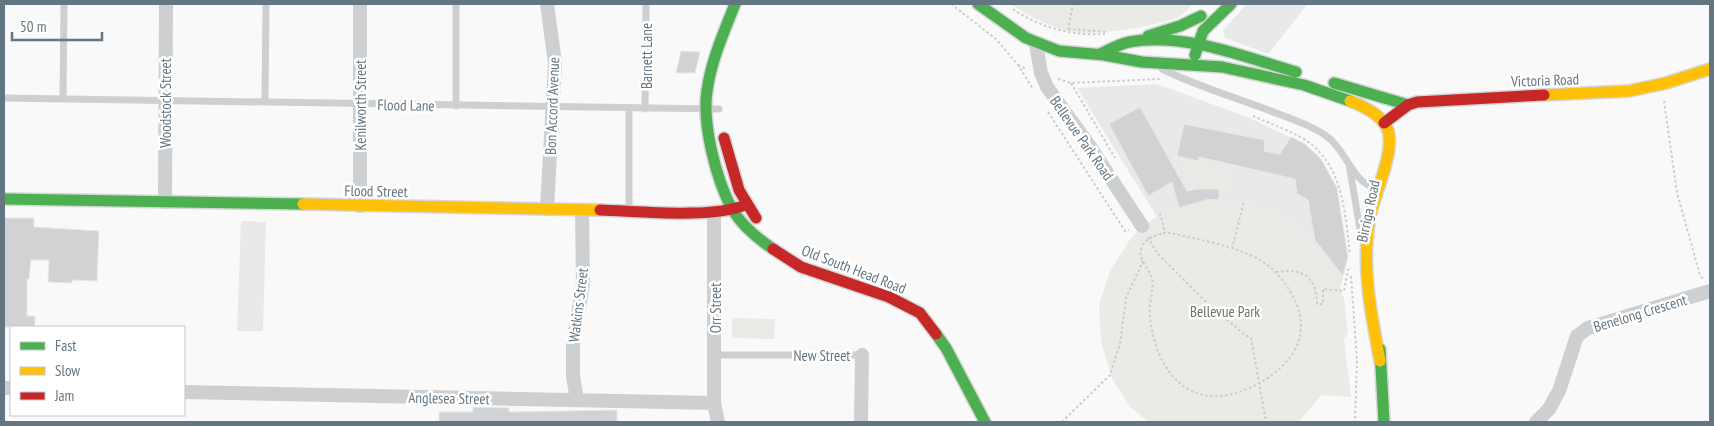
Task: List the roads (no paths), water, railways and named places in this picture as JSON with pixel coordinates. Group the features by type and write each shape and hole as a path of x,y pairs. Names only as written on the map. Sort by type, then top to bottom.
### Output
{"street":[{"name":"Woodstock Street","path":"165,202 166,4"},
{"name":"Kenilworth Street","path":"360,4 360,206"},
{"name":"Bon Accord Avenue","path":"547,209 555,63 548,4"},
{"name":"Old South Head Road","path":"735,4 714,59 705,110 718,176 733,210 760,240 801,267 888,297 920,314 937,333 985,422"},
{"path":"725,64 744,4"},
{"path":"978,4 1036,44 1071,54 1100,54 1149,62 1190,64 1319,89 1362,106 1386,120"},
{"path":"1100,54 1128,42 1180,26 1201,16 1216,4"},
{"path":"1193,44 1203,31 1231,4"},
{"path":"1190,64 1193,28 1201,16"},
{"path":"1128,42 1193,44 1408,105"},
{"name":"Bellevue Park Road","path":"1036,44 1041,73 1047,88 1089,145 1145,232"},
{"name":"Victoria Road","path":"1386,120 1408,105 1426,101 1629,91 1666,83 1710,69"},
{"path":"1355,89 1377,101 1386,120"},
{"path":"720,95 720,117 733,172 746,204 754,216 767,228"},
{"name":"Birriga Road","path":"1380,361 1372,324 1367,268 1368,218 1397,157 1397,131 1386,120"},
{"name":"Birriga Road","path":"1381,190 1373,270 1379,322 1384,422"},
{"name":"Flood Street","path":"4,199 714,212 733,210 746,204"},
{"name":"Watkins Street","path":"577,400 573,376 572,345 583,283 582,210"},
{"name":"Orr Street","path":"714,212 714,403"},
{"name":"Old South Head Road","path":"852,272 887,284"},
{"name":"Benelong Crescent","path":"1536,422 1548,409 1559,391 1577,336 1588,328 1708,286"},
{"name":"Old South Head Road","path":"922,300 932,308"},
{"name":"New Street","path":"861,422 862,355"},
{"name":"Anglesea Street","path":"185,392 714,403"},
{"path":"714,403 718,422"}],"lane":[{"path":"63,99 64,4"},
{"path":"265,102 266,4"},
{"path":"456,4 456,106"},
{"name":"Barnett Lane","path":"645,109 646,4"},
{"path":"1149,62 1309,126 1326,135 1361,180 1381,190"},
{"name":"Flood Lane","path":"4,98 705,110 720,117"},
{"path":"629,109 629,211"},
{"path":"1348,161 1367,268"},
{"name":"New Street","path":"715,355 862,355"}],"park label":[{"name":"Bellevue Park","path":"1225,311"}]}
